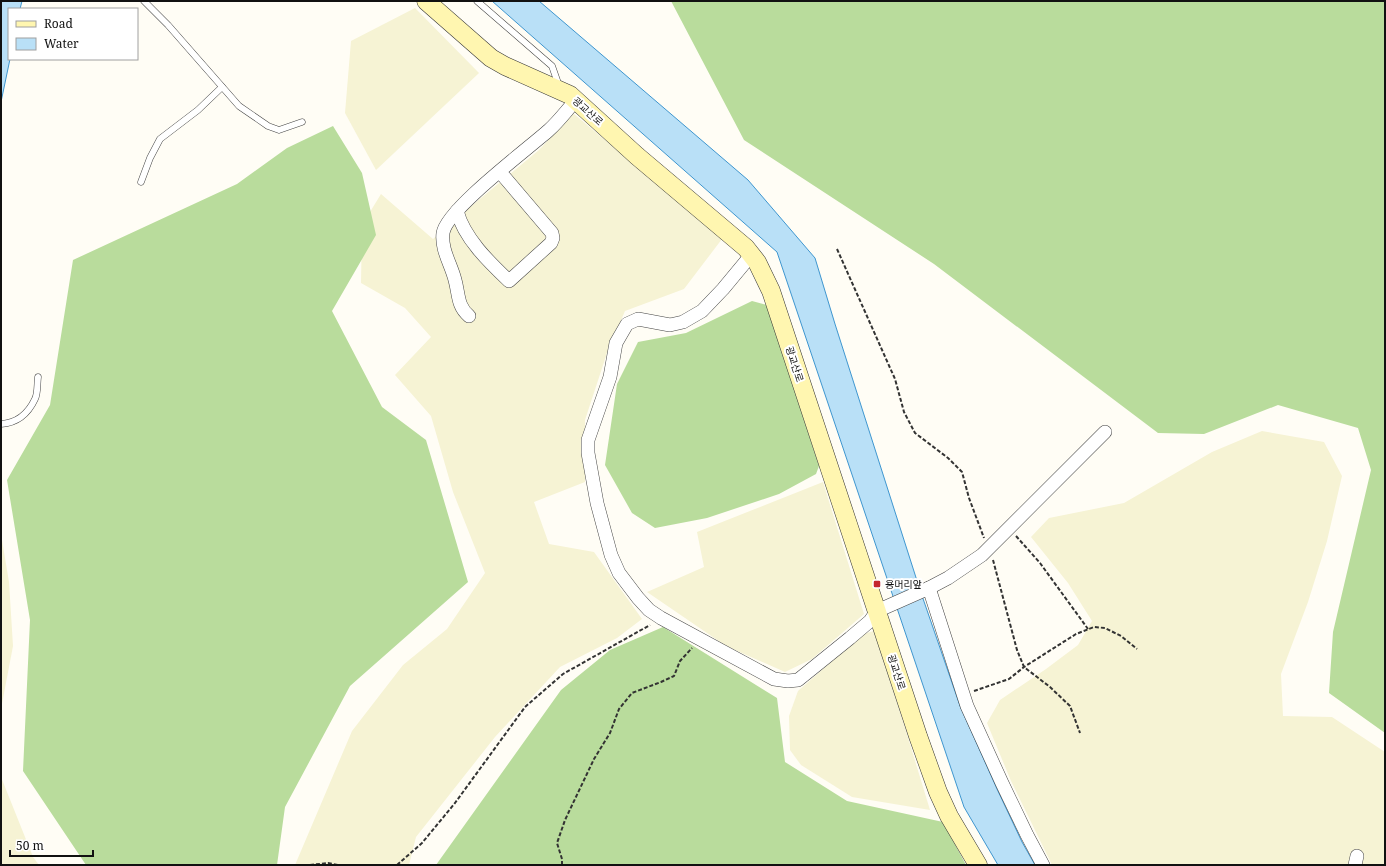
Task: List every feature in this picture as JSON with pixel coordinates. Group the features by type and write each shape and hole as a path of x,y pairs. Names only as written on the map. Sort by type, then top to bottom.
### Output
{"street":[{"name":"광교산로","path":"426,1 491,58 505,66 570,95 637,156 752,254 764,274 771,291 882,608 918,736 938,792 949,816 978,865"},
{"path":"469,316 465,313 459,303 455,280 443,246 443,232 464,202 550,129 576,100"},
{"path":"458,211 460,220 470,237 487,260 509,281 551,243 554,238 552,233 500,172"},
{"path":"752,254 723,289 702,311 683,322 670,325 638,319 627,324 616,343 610,377 588,440 588,453 597,503 611,555 619,573 638,598 661,618 774,679 788,681 798,680 870,621 882,608 927,589 959,571 982,555 1105,432"},
{"path":"927,589 954,661 963,695 1002,783 1043,865"}],"lane":[{"path":"144,1 168,25 239,106 268,126 279,130 302,122"},
{"path":"477,1 552,66 561,91"},
{"path":"141,182 150,158 160,139 198,110 222,87"},
{"path":"1,424 10,424 22,417 35,399 38,377"}],"path":[{"path":"837,249 895,379 904,412 915,433 948,458 962,472 969,498 989,548 1017,650 1024,667 1050,687 1070,706 1080,733"},
{"path":"1009,528 1040,563 1088,629"},
{"path":"396,865 422,844 455,803 525,707 563,674 643,630 661,618"},
{"path":"963,695 985,686 1009,679 1024,667 1076,634 1094,627 1105,628 1121,636 1137,649"},
{"path":"562,865 562,859 557,843 565,820 594,759 610,733 619,709 632,693 674,676 680,661 700,638"},
{"path":"310,865 328,863 338,865"}],"shaded area":[{"path":"415,8 479,73 376,170 345,113 351,41"},
{"path":"573,113 722,239 684,289 625,311 607,353 585,420 585,482 534,502 549,544 594,552 642,619 617,638 560,667 495,737 416,837 409,865 295,865 352,731 403,665 447,629 485,573 453,492 431,416 395,375 431,337 405,308 361,283 362,225 381,194 433,239 539,150"},
{"path":"1262,431 1324,442 1342,476 1327,541 1308,602 1281,674 1283,716 1332,717 1385,752 1385,865 1052,865 1011,781 987,723 1000,700 1078,645 1092,621 1068,583 1031,537 1049,518 1124,503 1212,452"},
{"path":"823,482 864,614 812,659 785,672 726,646 647,592 704,567 697,532"},
{"path":"1,534 9,582 13,646 1,709"},
{"path":"874,631 930,810 852,797 801,765 790,750 789,716 798,691 863,634"},
{"path":"1,777 33,857 39,865 1,865"}],"green space":[{"path":"671,1 1385,1 1385,733 1329,693 1333,632 1371,470 1358,428 1278,405 1204,434 1158,433 934,264 744,140"},
{"path":"333,126 362,173 376,235 332,311 382,407 426,440 468,582 350,686 285,807 277,865 86,865 23,771 30,620 7,480 50,405 73,260 237,184 287,148"},
{"path":"752,301 767,305 819,466 816,474 779,494 707,518 655,528 632,513 605,465 617,384 638,342 686,333"},
{"path":"663,627 777,698 785,762 847,801 943,822 966,865 436,865 561,690 610,650"}],"water":[{"path":"1,1 22,1 20,8 8,8 8,60 10,60 1,102"},
{"path":"492,1 539,1 748,180 815,258 919,587 960,706 1022,842 1035,865 998,865 964,807 777,252"}],"place":[{"name":"용머리앞","path":"877,584"}]}
